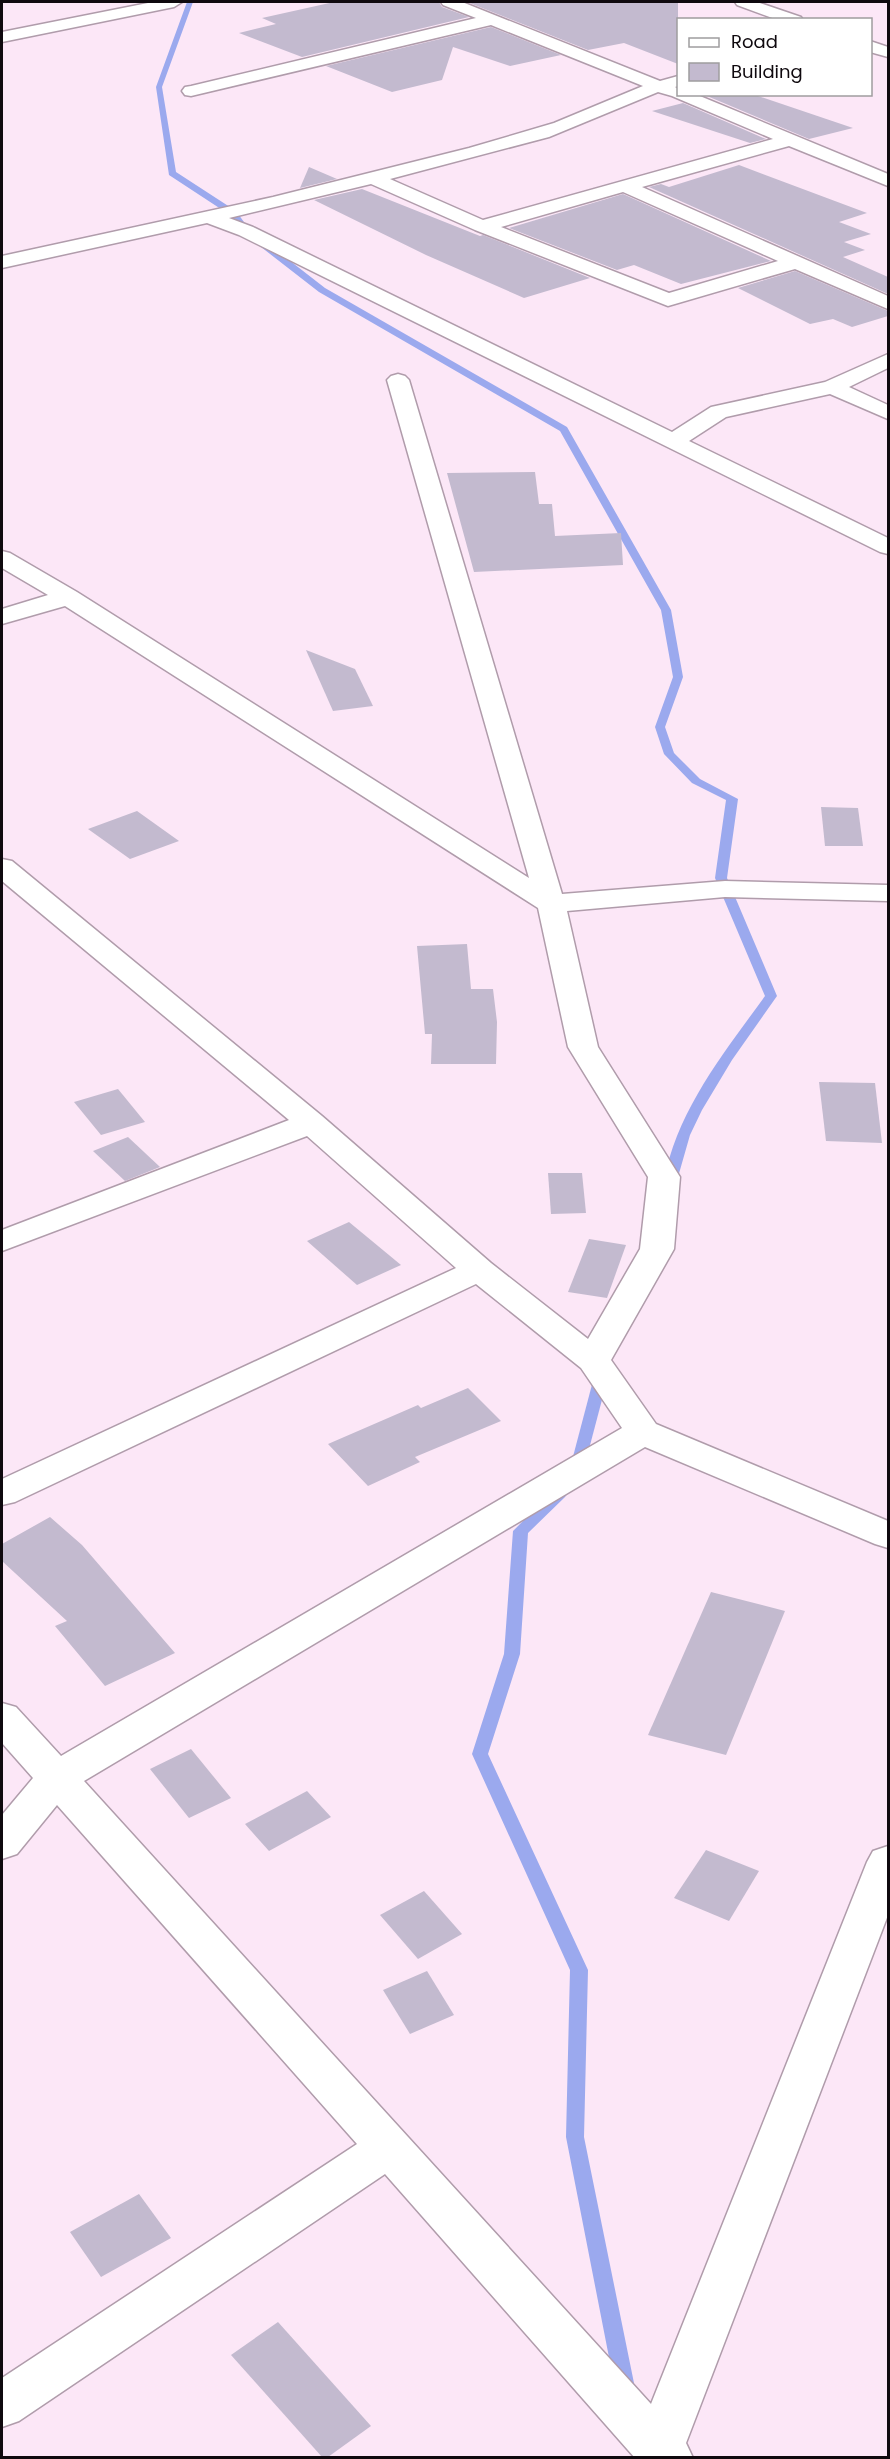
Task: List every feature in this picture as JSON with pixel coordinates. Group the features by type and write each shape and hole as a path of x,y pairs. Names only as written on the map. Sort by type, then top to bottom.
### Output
{"street":[{"path":"2,37 174,2"},
{"path":"449,2 677,93"},
{"path":"743,2 789,18"},
{"path":"191,91 494,19"},
{"path":"872,36 888,32"},
{"path":"872,47 888,52"},
{"path":"2,262 210,218 374,179 547,132 658,86 677,81"},
{"path":"684,96 888,180"},
{"path":"482,226 789,140"},
{"path":"374,179 482,226 668,300 797,262"},
{"path":"627,187 888,303"},
{"path":"210,218 246,231 888,547"},
{"path":"672,442 718,412 832,387 888,360"},
{"path":"398,380 551,904 583,1047 664,1177 657,1249 593,1360"},
{"path":"832,387 888,413"},
{"path":"2,558 68,597 551,904 725,888 888,893"},
{"path":"2,617 68,597"},
{"path":"2,867 310,1124 479,1270 593,1360 643,1432 888,1535"},
{"path":"2,1242 310,1124"},
{"path":"2,1493 479,1270"},
{"path":"2,1843 57,1778 643,1432"},
{"path":"2,1717 664,2453 888,1862"},
{"path":"2,2405 389,2147"}],"building":[{"path":"334,2 439,2 442,7 469,17 302,57 239,33 276,24 262,18"},
{"path":"467,2 678,2 677,64 624,43 588,50"},
{"path":"491,27 561,55 510,66 453,47 442,80 392,92 326,66"},
{"path":"707,96 758,96 853,128 809,139"},
{"path":"683,103 766,139 750,143 652,111"},
{"path":"739,165 867,213 839,222 871,234 844,242 865,250 843,257 888,277 888,294 649,187 661,184 669,187"},
{"path":"309,167 337,179 300,188"},
{"path":"362,189 590,278 524,298 426,255 314,200"},
{"path":"623,194 771,261 681,284 634,265 617,270 509,228"},
{"path":"795,271 888,311 888,316 852,327 833,319 810,324 738,288"},
{"path":"535,472 539,504 552,504 555,536 621,533 623,565 474,572 447,473"},
{"path":"306,650 355,669 373,706 333,711"},
{"path":"821,807 858,808 863,846 825,846"},
{"path":"137,811 179,841 130,859 88,829"},
{"path":"467,944 471,989 493,989 497,1022 496,1064 431,1064 432,1034 425,1034 417,946"},
{"path":"819,1082 875,1083 882,1143 826,1141"},
{"path":"118,1089 145,1122 101,1135 74,1102"},
{"path":"128,1137 160,1167 125,1181 93,1151"},
{"path":"548,1173 582,1173 586,1213 551,1214"},
{"path":"349,1222 401,1265 357,1285 307,1241"},
{"path":"589,1239 626,1245 607,1298 568,1292"},
{"path":"468,1388 501,1421 415,1457 420,1462 368,1486 328,1444 418,1405 421,1408"},
{"path":"50,1517 82,1545 175,1653 105,1686 55,1626 67,1621 2,1561 2,1544"},
{"path":"711,1592 785,1611 726,1755 648,1735"},
{"path":"191,1749 231,1798 189,1818 150,1769"},
{"path":"307,1791 331,1817 269,1851 245,1824"},
{"path":"706,1850 759,1871 729,1921 674,1898"},
{"path":"424,1891 462,1934 418,1959 380,1915"},
{"path":"427,1971 454,2015 410,2034 383,1990"},
{"path":"139,2194 171,2238 101,2277 70,2232"},
{"path":"278,2322 371,2426 328,2457 322,2457 231,2355"}],"waterway":[{"path":"190,2 159,87 172,173 233,213 246,231 322,290 564,429 666,610 678,677 660,727 669,754 696,781 732,799 721,878 771,996 726,1060 695,1110 683,1135 671,1181"},
{"path":"577,1468 601,1377"},
{"path":"560,1493 521,1531 512,1654 480,1754 579,1970 575,2137 625,2388"}]}
